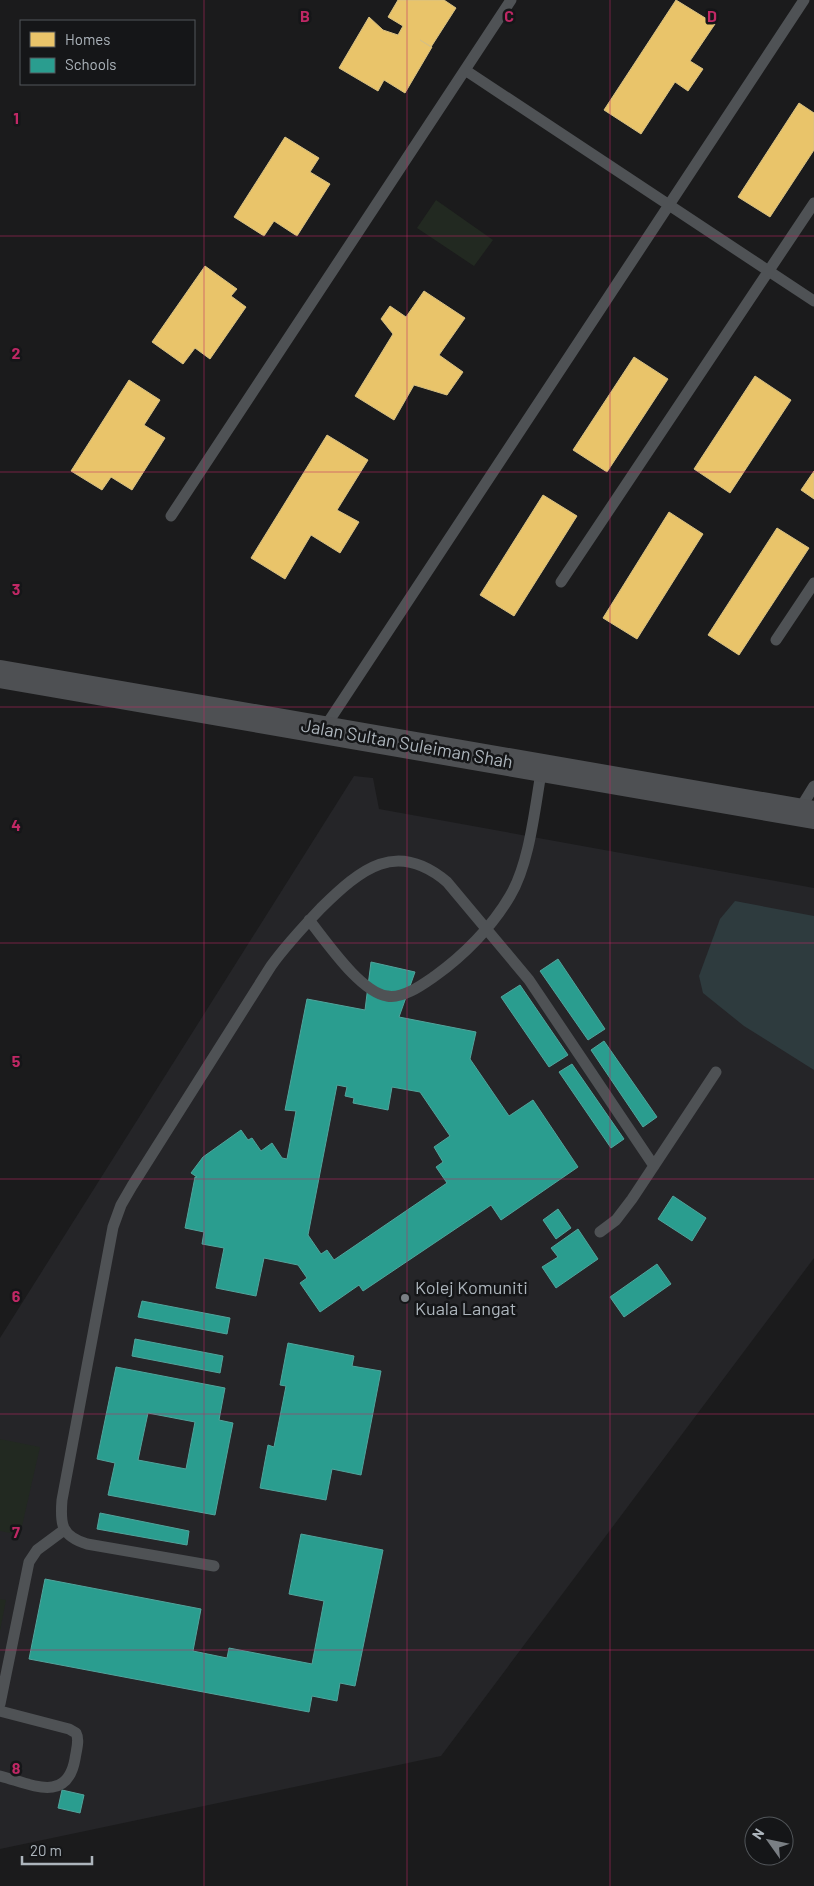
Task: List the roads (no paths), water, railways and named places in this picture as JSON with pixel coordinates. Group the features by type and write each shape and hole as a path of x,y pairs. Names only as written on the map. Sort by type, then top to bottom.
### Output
{"street":[{"name":"Jalan Sultan Suleiman Shah","path":"0,674 806,813"}],"lane":[{"path":"171,516 511,0"},
{"path":"323,730 804,0"},
{"path":"465,70 814,301"},
{"path":"560,582 814,202"},
{"path":"776,640 814,583"},
{"path":"309,920 353,973 376,992 388,997 405,994 419,987 465,951 511,896 528,846 542,767"},
{"path":"806,813 814,786"},
{"path":"214,1566 87,1544 76,1540 66,1534 64,1530 60,1516 62,1500 116,1216 132,1186 270,966 309,920 343,887 380,863 393,861 409,861 434,871 447,882 529,980 654,1166"},
{"path":"600,1232 616,1220 716,1072"},
{"path":"0,1704 29,1562 37,1550 64,1530"},
{"path":"0,1711 69,1729 76,1733 78,1741 73,1770 59,1786 48,1788 0,1776"}],"place":[{"name":"Kolej Komuniti Kuala Langat","path":"405,1298"}]}
